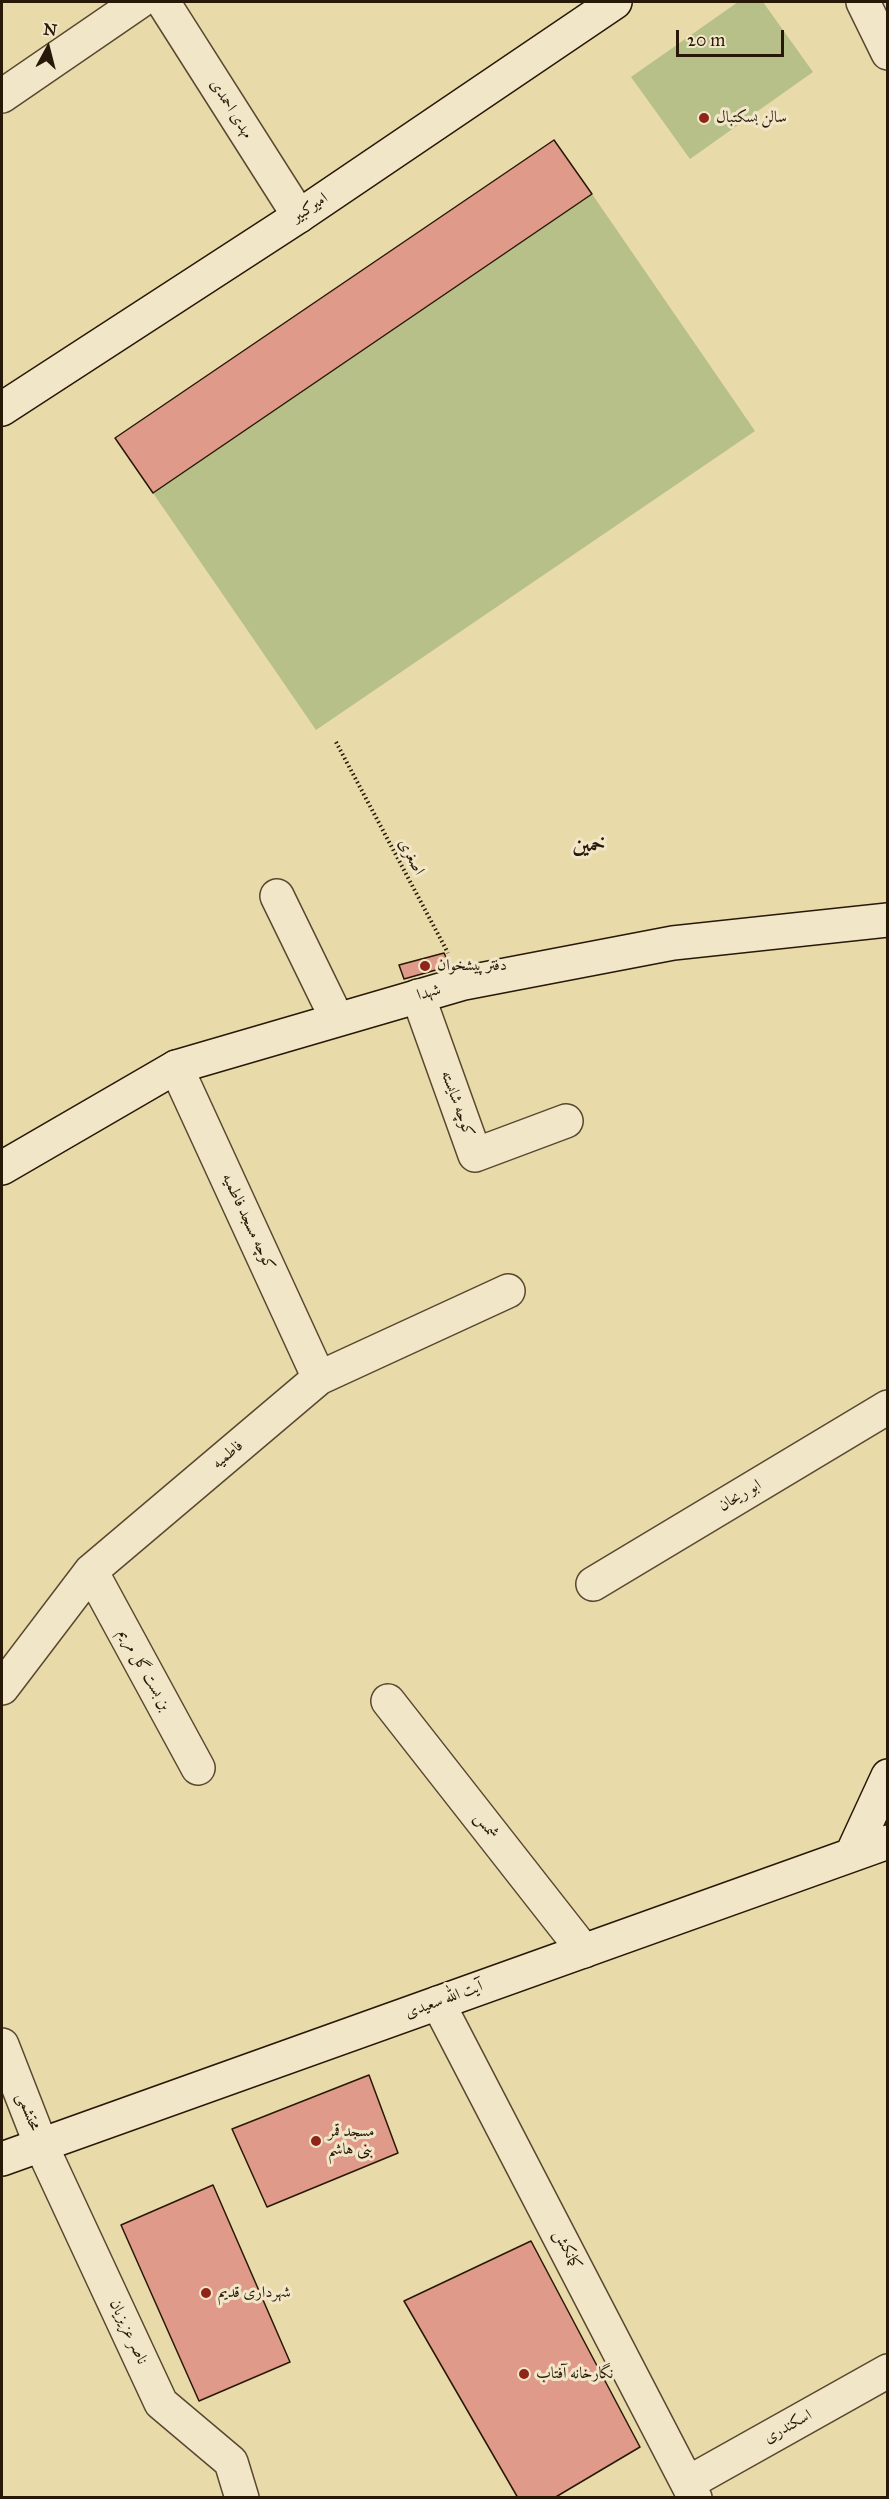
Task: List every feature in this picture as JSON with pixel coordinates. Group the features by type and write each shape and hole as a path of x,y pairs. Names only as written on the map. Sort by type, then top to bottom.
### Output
{"street":[{"path":"2,96 139,2"},
{"name":"مهدی احمدی","path":"163,2 299,216"},
{"name":"امیرکبیر","path":"2,409 299,216 615,2"},
{"path":"863,2 888,53"},
{"path":"277,896 337,1019"},
{"name":"شهدا","path":"3,1165 176,1067 464,983 673,943 888,920"},
{"name":"کوچه شایسته","path":"418,996 475,1155 566,1121"},
{"name":"کوچه مسجد فاطمیه","path":"176,1067 320,1378"},
{"name":"فاطمیه","path":"2,1688 91,1571 320,1378 508,1291"},
{"name":"ابو ریحان","path":"593,1584 888,1407"},
{"name":"بن بست گل مریم","path":"91,1571 198,1768"},
{"name":"شمس","path":"388,1701 584,1951"},
{"path":"852,1854 888,1776"},
{"name":"آیت الله سعیدی","path":"2,2159 888,1842"},
{"name":"کمانکش","path":"438,2003 692,2490"},
{"name":"محتشمی","path":"2,2045 41,2145"},
{"name":"ناصر عزیزیان","path":"41,2145 161,2403 231,2462 242,2498"},
{"name":"اسکندری","path":"692,2490 888,2371"}],"path":[{"name":"اصغری","path":"336,741 464,983"}],"green space":[{"name":"سالن بسکتبال","path":"738,2 763,2 813,72 690,159 631,77"},
{"path":"592,194 755,431 316,730 153,493"}],"building":[{"path":"554,140 592,194 153,493 115,438"},
{"name":"دفتر پیشخوان","path":"444,953 450,966 404,979 399,965"},
{"name":"مسجد قمر بنی هاشم","path":"369,2075 398,2153 267,2207 232,2129"},
{"name":"شهرداری قدیم","path":"213,2185 290,2362 199,2401 121,2225"},
{"name":"نگارخانه آفتاب","path":"531,2241 640,2447 554,2498 518,2498 404,2301"}],"place":[{"name":"سالن بسکتبال","path":"704,118"},
{"name":"دفتر پیشخوان","path":"425,966"},
{"name":"مسجد قمر بنی هاشم","path":"316,2141"},
{"name":"شهرداری قدیم","path":"206,2293"},
{"name":"نگارخانه آفتاب","path":"524,2374"}],"district":[{"name":"خمین","path":"589,846"}]}
